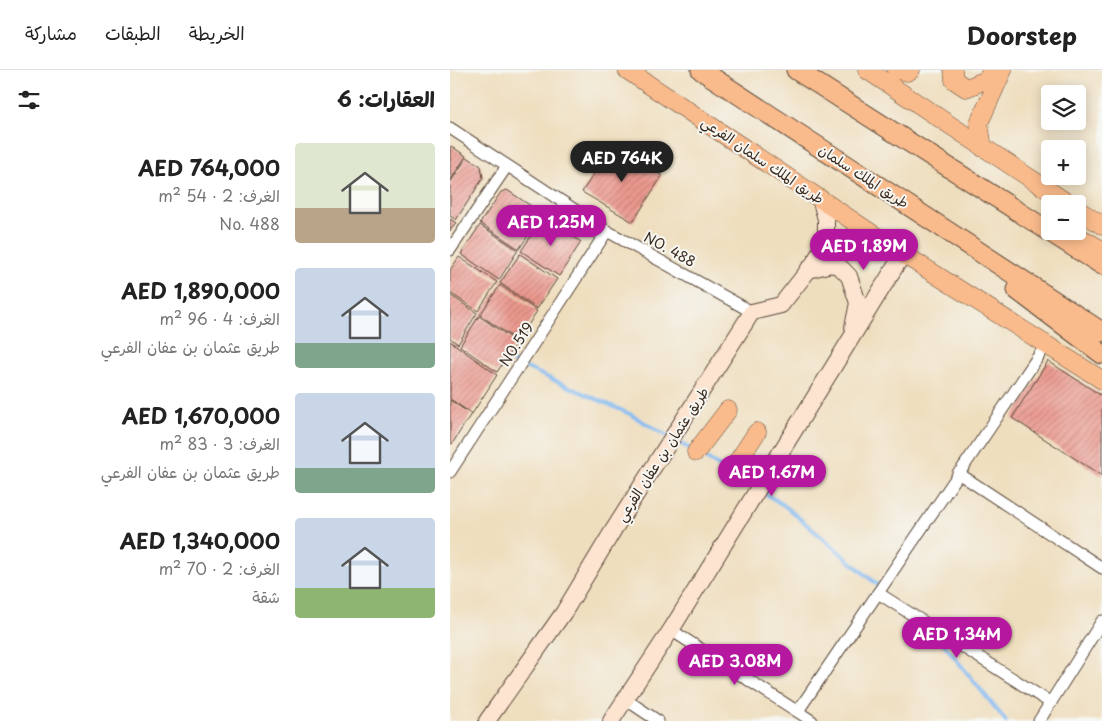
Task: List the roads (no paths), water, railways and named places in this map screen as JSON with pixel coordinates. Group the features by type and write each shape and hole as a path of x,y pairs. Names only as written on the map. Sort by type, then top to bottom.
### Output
{"highway":[{"name":"طريق الملك سلمان","path":"701,70 1102,332"},
{"path":"796,70 1102,266"},
{"path":"889,193 1102,354"}],"main road":[{"name":"طريق الملك سلمان الفرعي","path":"627,70 903,254 1102,380"},
{"path":"867,70 1055,195"},
{"path":"896,70 907,72 911,70"},
{"path":"953,70 954,80 966,88 986,80 993,70"},
{"path":"983,148 979,123 1003,70"},
{"path":"857,110 1041,216"},
{"path":"752,312 781,305 808,270 826,241 826,219 820,198"},
{"path":"1086,215 1102,226"},
{"path":"1085,240 1102,250"},
{"path":"611,721 671,630 903,254"},
{"path":"808,270 831,264 840,267 849,276 858,303 852,337"},
{"name":"طريق عثمان بن عفان الفرعي","path":"487,721 564,612 614,529 752,312"},
{"path":"696,452 728,410"},
{"path":"730,473 757,432"}],"street":[{"name":"NO. 488","path":"450,128 607,231 752,312"},
{"path":"450,250 507,166"},
{"name":"NO.519","path":"450,472 607,231"},
{"path":"798,711 1046,344"},
{"path":"958,473 1102,568"},
{"path":"878,593 1051,703"},
{"path":"1039,721 1102,621"},
{"path":"671,630 812,721"},
{"path":"624,699 658,721"}],"waterway":[{"path":"502,357 630,414 667,436"},
{"path":"675,440 693,451"},
{"path":"699,454 725,470"},
{"path":"733,475 755,488"},
{"path":"761,491 785,506 880,587"},
{"path":"938,637 1006,721"}]}
